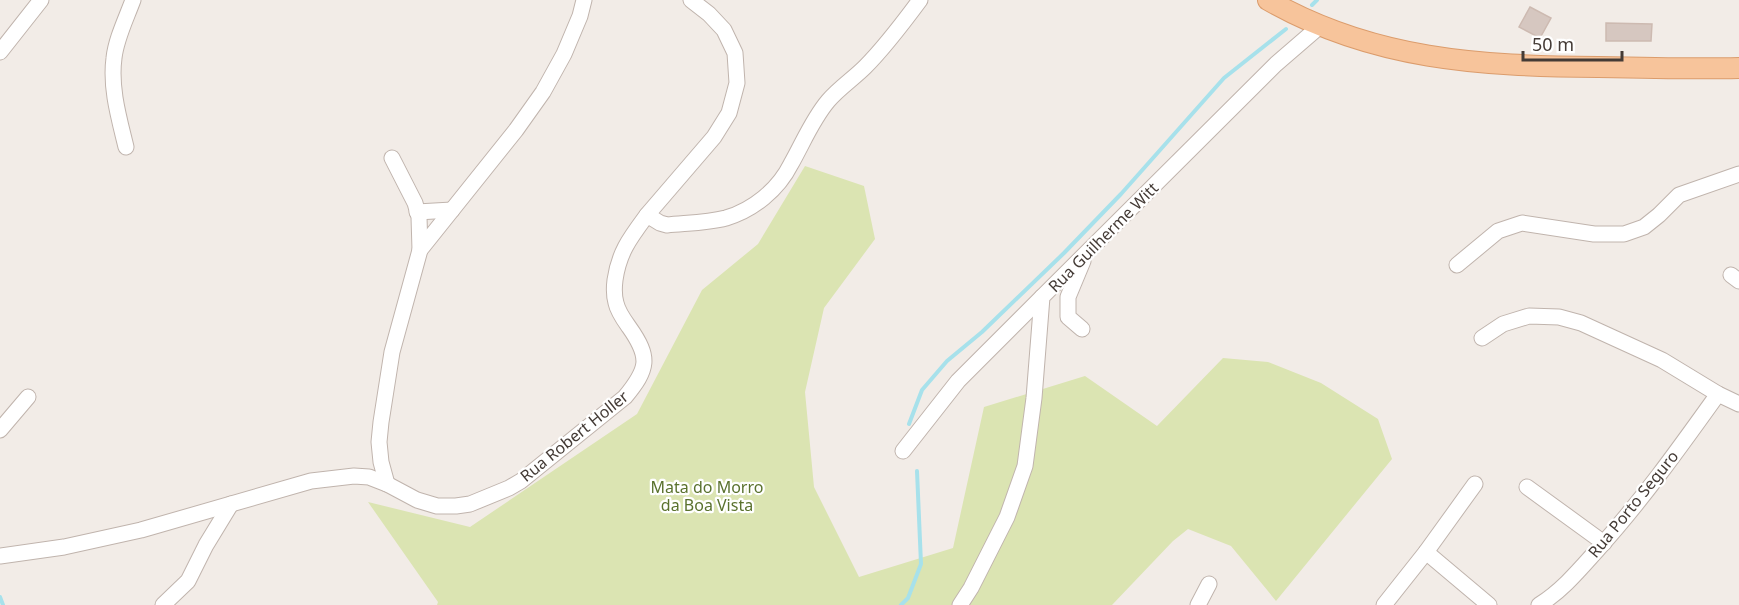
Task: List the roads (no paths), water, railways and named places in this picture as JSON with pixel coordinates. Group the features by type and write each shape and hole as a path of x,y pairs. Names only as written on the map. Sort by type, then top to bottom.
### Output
{"main road":[{"path":"1268,0 1320,26 1382,47 1456,61 1566,67 1739,68"}],"street":[{"path":"0,52 41,0"},
{"path":"126,147 113,91 114,59 118,40 133,0"},
{"path":"420,250 516,130 543,92 564,54 580,16 584,0"},
{"name":"Rua Robert Holler","path":"0,556 64,547 141,530 311,481 354,476 369,477 417,500 436,506 456,506 485,499 521,481 625,397 637,382 644,366 643,352 638,340 620,315 615,303 617,264 626,243 647,215 714,137 729,113 737,83 735,53 724,30 691,0"},
{"path":"647,215 667,225 724,218 746,210 764,197 778,184 789,168 816,118 828,101 865,68 920,0"},
{"name":"Rua Guilherme Witt","path":"960,605 1007,517 1025,466 1034,398 1042,297 1276,64 1320,26"},
{"path":"387,484 380,452 381,422 392,352 420,250 415,203 392,158"},
{"path":"1457,265 1498,231 1522,224 1594,234 1624,234 1644,227 1679,195 1739,174"},
{"path":"417,212 452,210"},
{"path":"1082,329 1068,316 1068,297 1087,253"},
{"path":"903,451 958,381 1042,297"},
{"path":"1482,338 1503,324 1529,316 1559,317 1581,323 1662,360 1739,404"},
{"name":"Rua Porto Seguro","path":"1539,605 1562,588 1604,543 1658,479 1718,394"},
{"path":"0,430 28,397"},
{"path":"1384,605 1475,484"},
{"path":"1527,487 1604,543"},
{"path":"163,605 188,581 206,545 231,504"},
{"path":"1426,552 1489,605"},
{"path":"1198,605 1209,584"}],"waterway":[{"path":"1312,5 1317,0"},
{"path":"909,424 922,390 947,361 982,332 1064,253 1121,194 1224,78 1286,29"},
{"path":"901,605 908,598 921,564 917,471"},
{"path":"0,597 3,605"}],"park label":[{"name":"Mata do Morro da Boa Vista","path":"707,496"}]}
